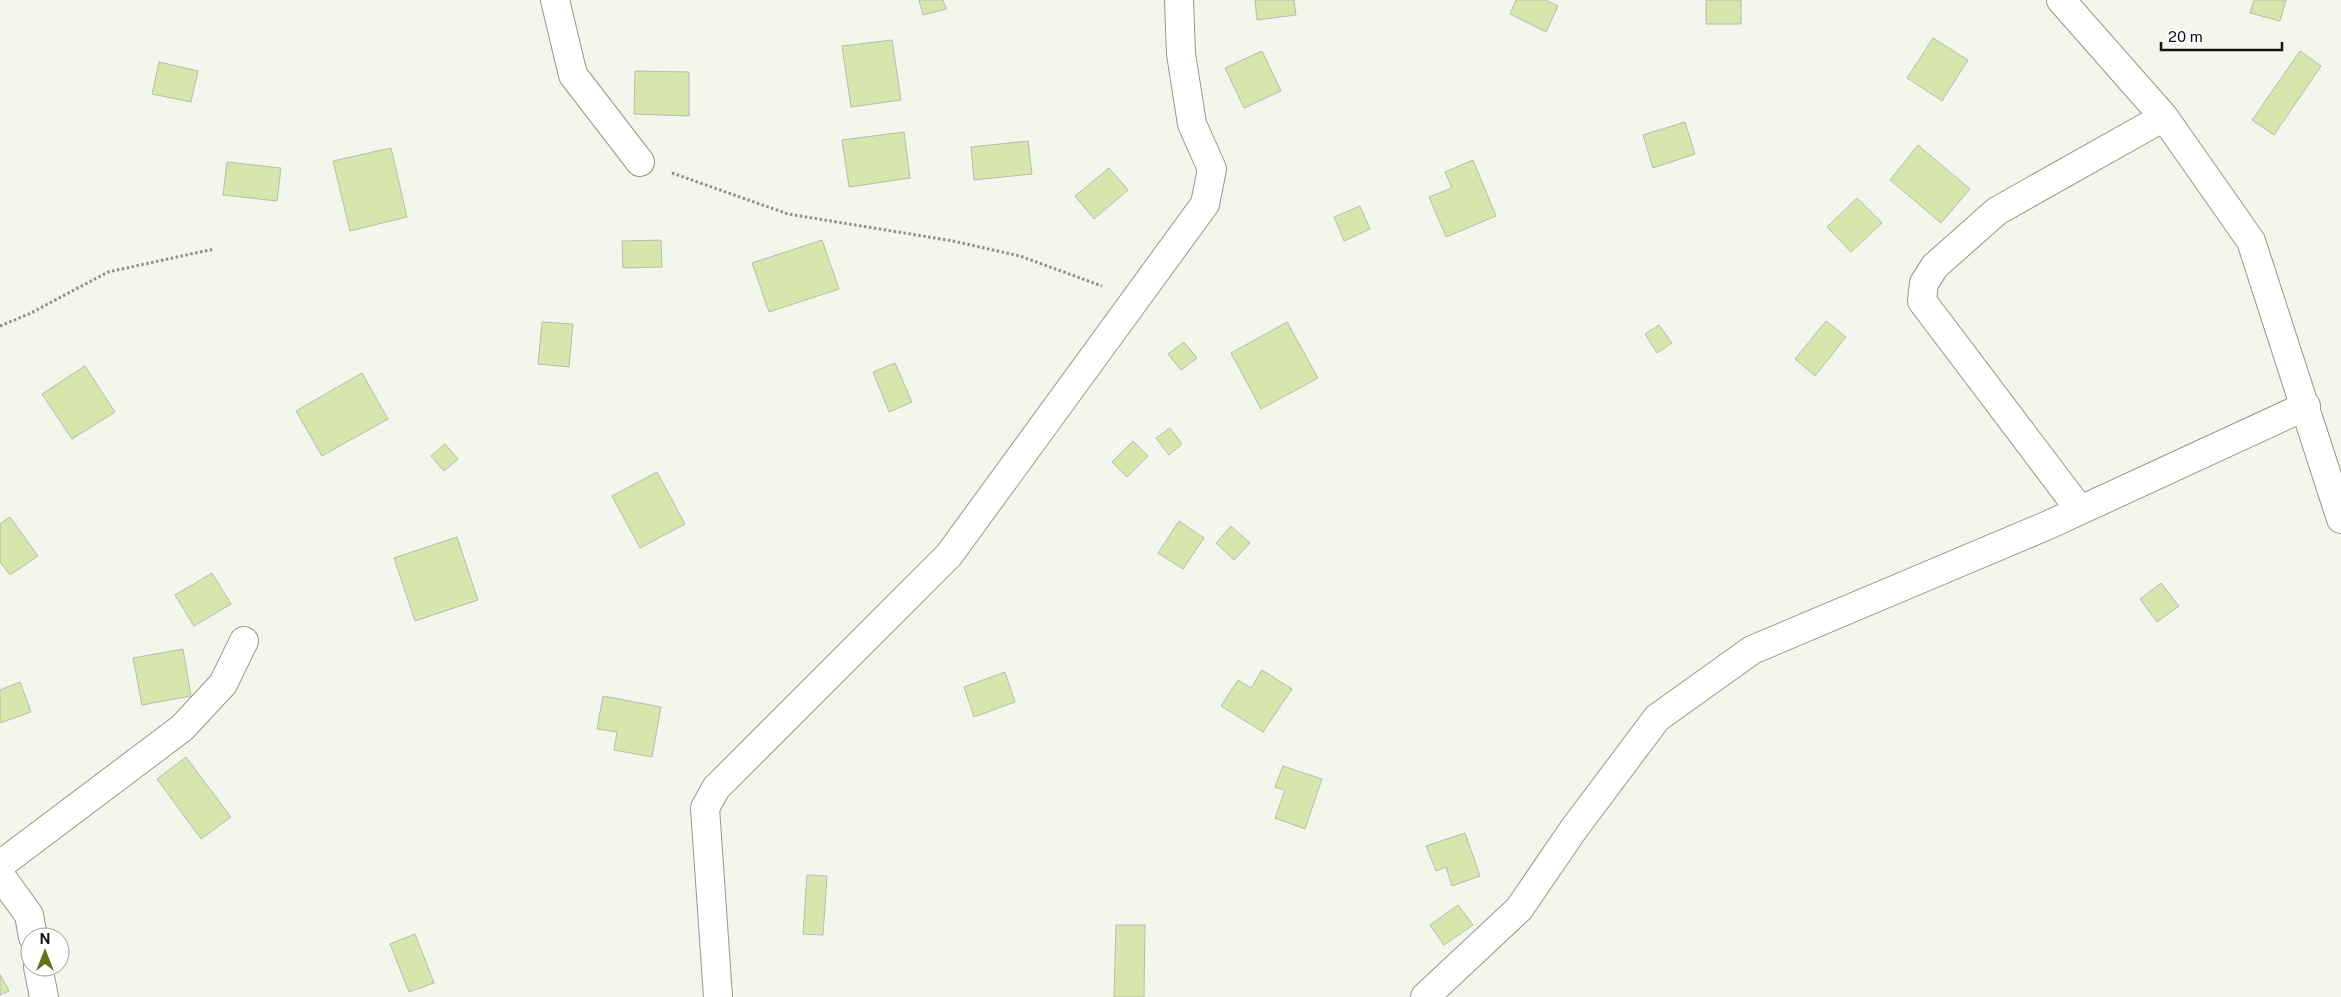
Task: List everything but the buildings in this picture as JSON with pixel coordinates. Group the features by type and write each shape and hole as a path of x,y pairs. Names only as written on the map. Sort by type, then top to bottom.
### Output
{"street":[{"path":"555,0 573,75 640,162"},
{"path":"718,997 706,808 716,788 950,555 1205,204 1212,169 1192,124 1181,54 1179,0"},
{"path":"2061,0 2164,117 2251,241 2306,406 2341,519"},
{"path":"2080,510 1922,302 1924,283 1935,266 1997,211 2164,117"},
{"path":"1425,997 1519,909 1573,830 1657,718 1752,650 2080,510 2306,406"},
{"path":"0,864 182,728 223,684 244,641"},
{"path":"0,875 29,915 31,927"},
{"path":"40,977 44,997"}],"path":[{"path":"640,162 788,214 908,232 1020,256 1136,298"},
{"path":"0,326 30,314 108,272 214,249"}]}
